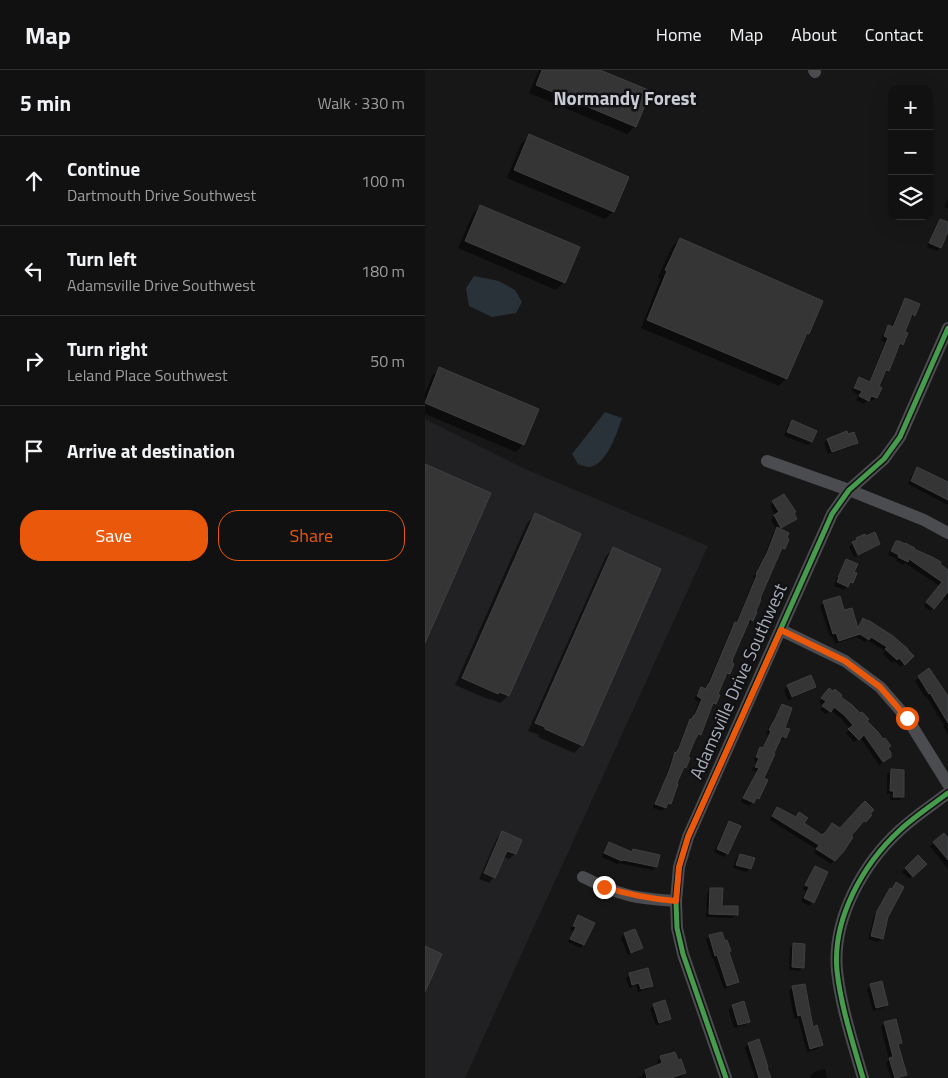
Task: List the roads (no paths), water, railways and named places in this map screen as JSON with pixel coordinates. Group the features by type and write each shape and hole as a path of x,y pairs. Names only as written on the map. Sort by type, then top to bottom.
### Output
{"street":[{"name":"Adamsville Drive Southwest","path":"726,1078 683,954 677,928 676,901 679,867 688,837 832,514 849,490 885,459 900,436 948,328"},
{"path":"767,461 849,490 924,520 948,533"},
{"path":"781,630 845,661 880,687 907,718 948,784"},
{"path":"863,1078 841,998 838,978 838,941 842,922 849,901 874,858 900,830 948,793"},
{"path":"583,877 628,895 676,901"}],"district":[{"name":"Normandy Forest","path":"625,97"}]}
